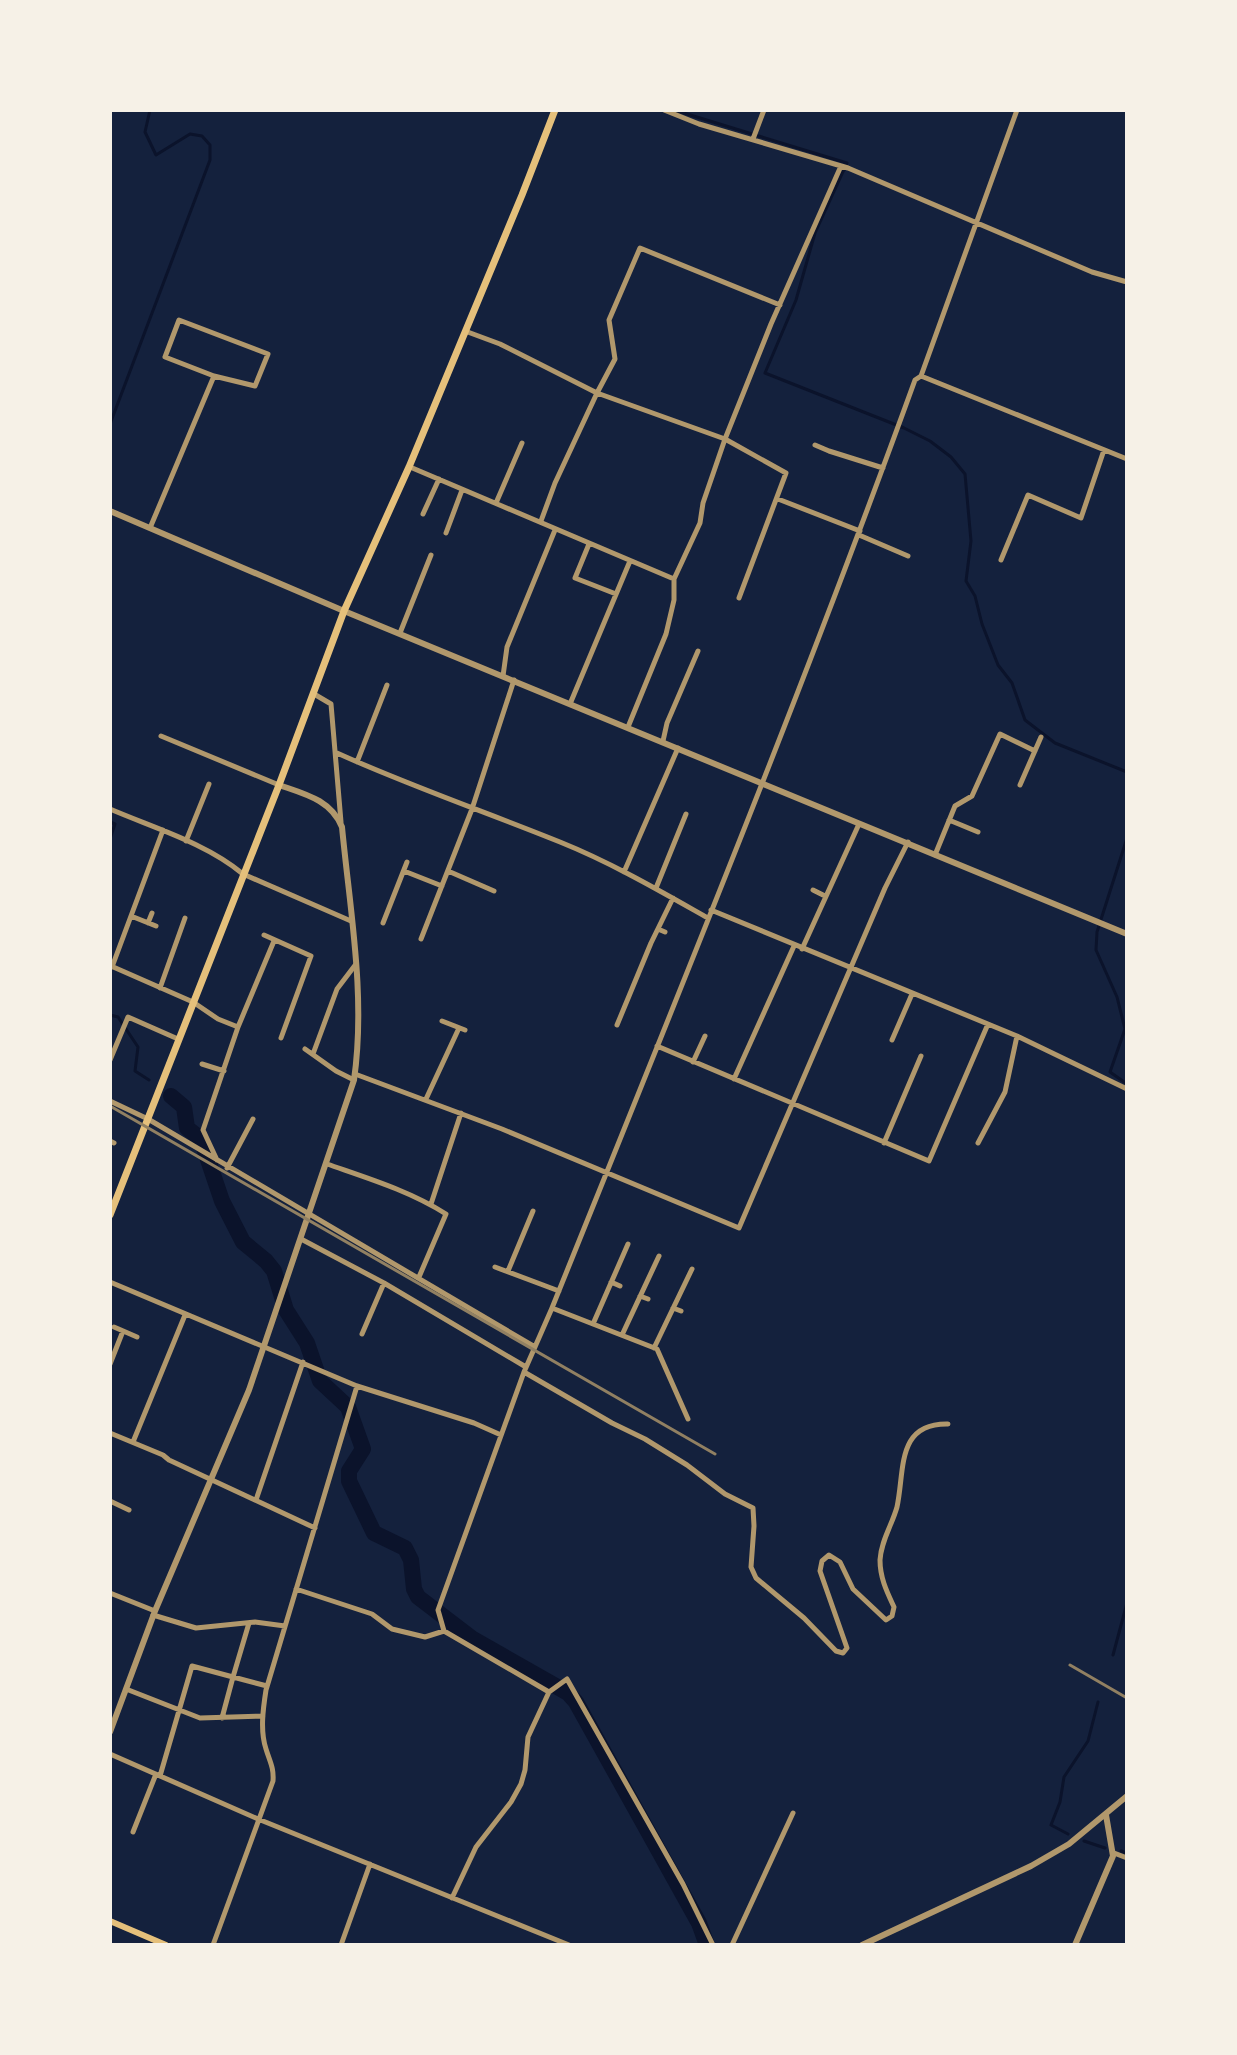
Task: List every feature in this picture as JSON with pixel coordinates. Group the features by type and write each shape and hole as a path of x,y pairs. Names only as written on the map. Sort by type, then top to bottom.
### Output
{"main road":[{"path":"110,1215 344,611 409,467 555,110"},
{"path":"110,1921 166,1945"}],"street":[{"path":"664,110 699,124 841,166 1092,272 1127,282"},
{"path":"753,139 764,110"},
{"path":"549,1692 444,1631 438,1610 525,1369 708,918 859,533 915,380 921,376 1017,110"},
{"path":"628,727 666,634 674,600 674,579 700,523 703,503 725,439 841,166"},
{"path":"541,521 555,483 615,359 609,320 640,248 780,305"},
{"path":"179,320 268,354 255,386 214,376 165,357 179,320"},
{"path":"465,331 500,344 597,393 725,439 786,473 739,598"},
{"path":"150,528 214,376"},
{"path":"921,376 1127,459"},
{"path":"496,503 522,443"},
{"path":"815,445 883,468"},
{"path":"1001,560 1028,495 1081,518 1104,450"},
{"path":"409,467 674,579"},
{"path":"423,514 439,479"},
{"path":"446,533 462,490"},
{"path":"778,499 908,556"},
{"path":"110,511 344,611 1127,934"},
{"path":"503,676 507,647 555,530"},
{"path":"589,544 575,578 616,594"},
{"path":"400,633 431,555"},
{"path":"570,704 630,561"},
{"path":"663,741 667,723 698,651"},
{"path":"421,939 472,809 514,680"},
{"path":"357,762 387,685"},
{"path":"110,1732 154,1613 265,1346 355,1077 360,1033 337,753 331,704 314,694"},
{"path":"376,718 383,721"},
{"path":"935,855 955,806 972,796 1000,734 1035,751"},
{"path":"161,736 325,803 332,808 342,827"},
{"path":"1020,785 1041,737"},
{"path":"624,872 678,748"},
{"path":"337,753 561,843 656,888 708,918"},
{"path":"186,841 209,784"},
{"path":"110,809 163,830 231,864 243,874 351,921"},
{"path":"656,888 675,833 686,814"},
{"path":"949,820 978,832"},
{"path":"802,949 859,824"},
{"path":"163,830 111,966 193,1002 218,1019 238,1027"},
{"path":"305,1049 336,1071 426,1099 739,1228 885,888 908,842"},
{"path":"383,923 407,862"},
{"path":"404,871 442,886"},
{"path":"448,871 494,891"},
{"path":"813,890 825,896"},
{"path":"617,1025 639,963 673,898"},
{"path":"711,910 1017,1036 1127,1089"},
{"path":"148,923 152,913"},
{"path":"131,916 156,926"},
{"path":"160,988 185,918"},
{"path":"658,929 665,932"},
{"path":"264,935 311,956 281,1038"},
{"path":"218,1162 203,1130 238,1027 274,941"},
{"path":"734,1079 794,946"},
{"path":"313,1054 337,989 356,964"},
{"path":"892,1040 912,994"},
{"path":"621,996 628,999"},
{"path":"110,1060 128,1017 178,1039"},
{"path":"426,1099 462,1029 442,1021"},
{"path":"657,1046 929,1161 988,1024"},
{"path":"693,1062 705,1036"},
{"path":"978,1143 1005,1092 1017,1036"},
{"path":"884,1143 921,1056"},
{"path":"202,1064 224,1071"},
{"path":"110,1101 148,1119 535,1347"},
{"path":"431,1204 461,1113"},
{"path":"227,1168 253,1119"},
{"path":"327,1164 431,1204 446,1214 419,1277"},
{"path":"508,1271 533,1211"},
{"path":"301,1239 384,1283 612,1423 645,1439 725,1494 753,1508 751,1567 756,1578 804,1618 836,1651 843,1653 847,1648 820,1571 822,1561 829,1555 840,1562 853,1589 886,1620 892,1616 894,1607 882,1581 880,1562 896,1509 906,1448 916,1432 931,1423 948,1424"},
{"path":"593,1324 628,1244"},
{"path":"622,1335 657,1260 663,1266"},
{"path":"495,1267 559,1291"},
{"path":"654,1348 692,1269"},
{"path":"110,1282 357,1386 474,1423 501,1435"},
{"path":"611,1282 620,1286"},
{"path":"362,1334 384,1283"},
{"path":"684,1286 691,1289"},
{"path":"640,1296 648,1299"},
{"path":"552,1308 654,1348 688,1419"},
{"path":"673,1308 681,1311"},
{"path":"133,1442 185,1315"},
{"path":"114,1327 137,1337"},
{"path":"110,1364 123,1331"},
{"path":"256,1500 303,1362"},
{"path":"213,1945 273,1781 274,1771 265,1748 263,1716 267,1686 357,1386"},
{"path":"110,1433 315,1528"},
{"path":"110,1501 129,1510"},
{"path":"296,1589 372,1614 392,1629 425,1637 444,1631"},
{"path":"110,1593 196,1628 249,1623 285,1626"},
{"path":"222,1718 249,1623"},
{"path":"133,1832 158,1775 192,1666 267,1686"},
{"path":"452,1898 476,1847 521,1784 528,1737 549,1692 567,1679 683,1884 713,1945"},
{"path":"125,1689 200,1718 263,1716"},
{"path":"110,1754 258,1819 569,1945"},
{"path":"862,1945 1031,1866 1069,1844 1127,1796"},
{"path":"732,1945 793,1813"},
{"path":"1075,1945 1114,1853 1106,1815"},
{"path":"1114,1853 1127,1858"},
{"path":"341,1945 370,1864"}],"waterway":[{"path":"110,424 210,160 210,145 202,136 190,134 156,155 145,132 150,110"},
{"path":"674,110 847,163 815,233 796,300 765,373 904,428 930,441 951,457 965,474 971,541 966,581 975,596 998,665 1012,683 1025,720 1055,743 1127,772"},
{"path":"110,822 115,824 110,839"},
{"path":"1127,838 1097,932 1096,950 1117,997 1125,1029 1110,1072 1127,1084"},
{"path":"110,1015 118,1017 138,1047 135,1071 149,1080"},
{"path":"171,1096 184,1107 187,1128 201,1139 222,1201 243,1242 274,1271 286,1310 307,1343 320,1381 348,1407 363,1449 349,1471 349,1481 374,1533 405,1548 411,1560 414,1589 418,1597 473,1639 568,1693 576,1702 699,1923 707,1945"},
{"path":"1113,1655 1127,1603"},
{"path":"1068,1834 1051,1825 1060,1802 1064,1777 1088,1741 1098,1702"},
{"path":"1084,1841 1105,1848"},
{"path":"1121,1851 1127,1853"}],"railway":[{"path":"110,1106 715,1454"},
{"path":"1070,1665 1127,1698"}]}
